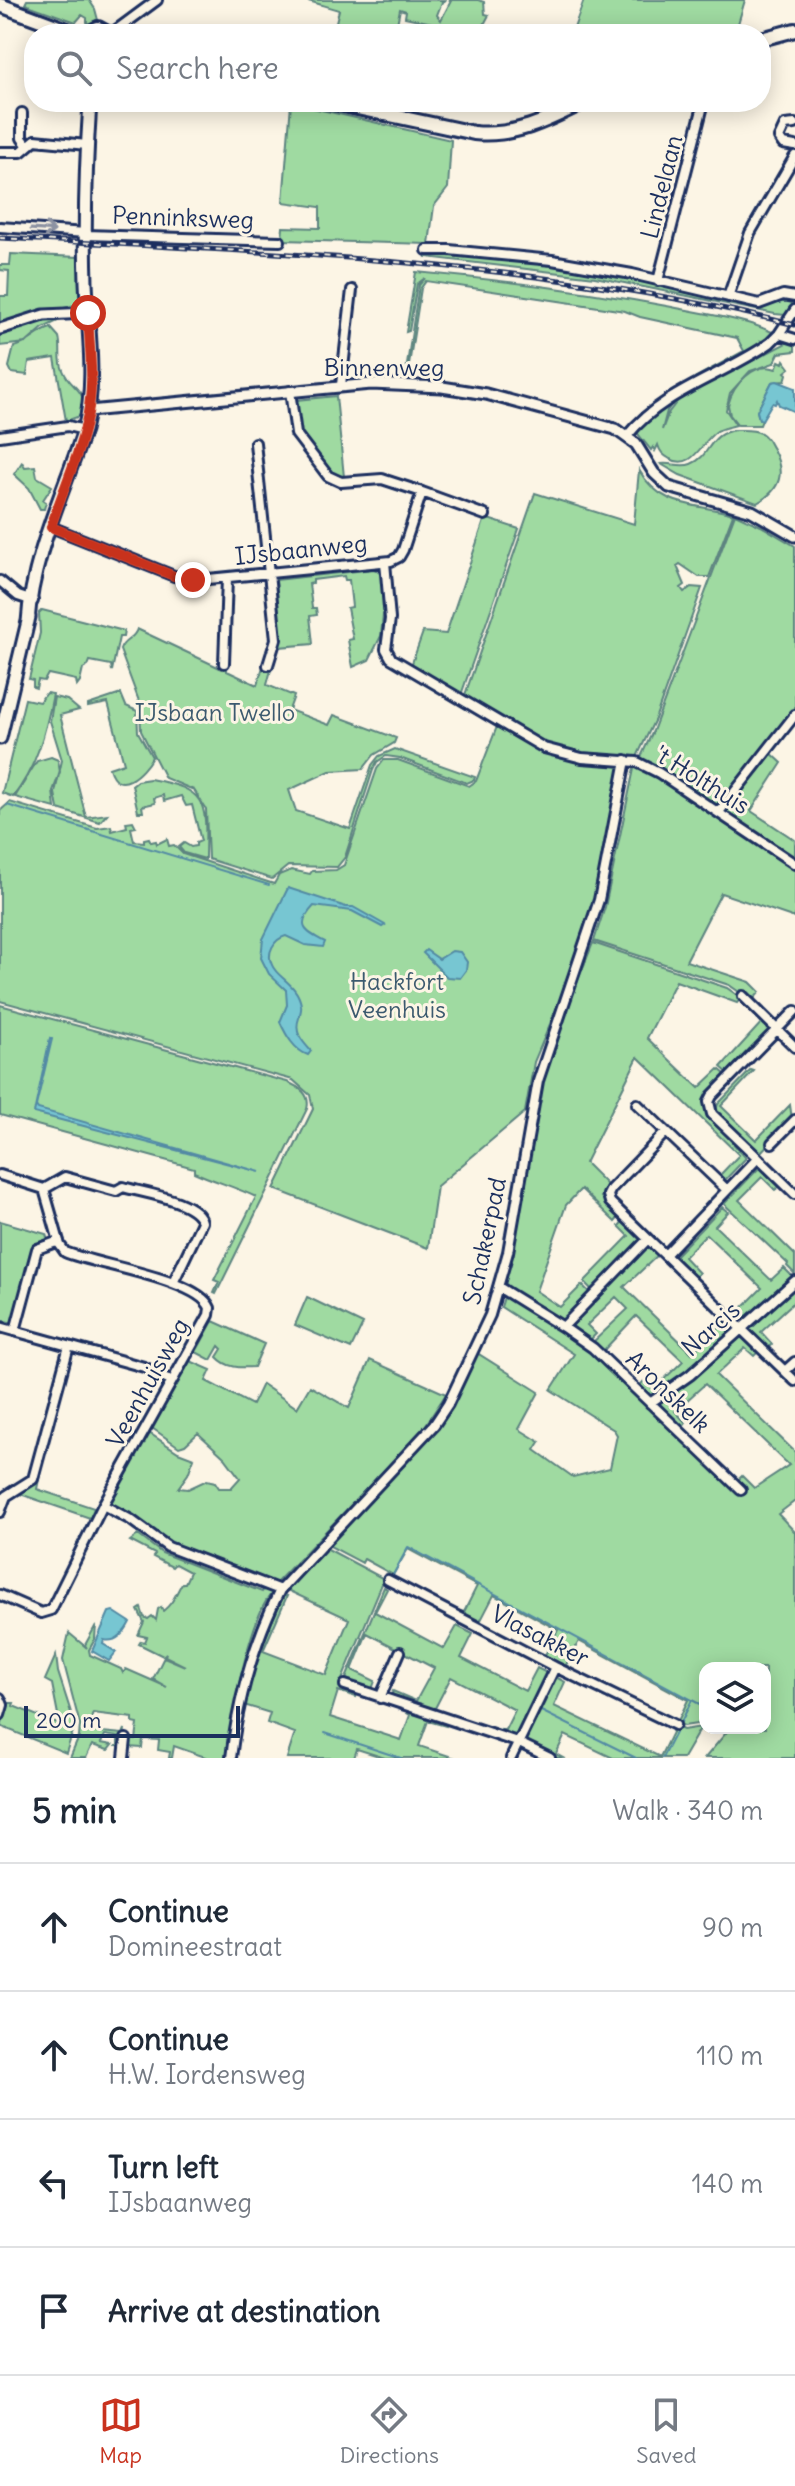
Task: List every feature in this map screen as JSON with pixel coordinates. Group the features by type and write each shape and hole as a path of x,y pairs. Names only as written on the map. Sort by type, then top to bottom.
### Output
{"main road":[{"path":"0,5 51,24"},
{"path":"771,36 795,30"},
{"path":"0,738 5,690 28,622 51,527 89,411 92,369 86,234 89,112"},
{"path":"378,112 486,134 526,129 563,112"}],"street":[{"path":"124,24 157,0"},
{"name":"Lindelaan","path":"658,281 701,112"},
{"path":"22,113 22,138 28,146"},
{"path":"795,124 786,124 779,138 781,143 795,146"},
{"path":"0,152 21,152 35,140 87,145"},
{"path":"728,297 746,239 795,156"},
{"name":"Penninksweg","path":"0,227 86,234 280,241"},
{"path":"427,250 462,250 552,260 759,304 783,295 795,297"},
{"path":"341,385 352,290"},
{"path":"795,310 779,334 758,352 662,404 644,417 627,436 642,452 654,473 673,489 743,507 795,536"},
{"path":"0,329 44,315 88,313"},
{"path":"779,334 795,339"},
{"name":"Binnenweg","path":"89,411 341,385 402,384 486,394 601,424 627,436"},
{"path":"290,391 296,434 331,479 341,482 382,479 485,515"},
{"path":"0,436 68,426 84,430"},
{"path":"255,443 276,639 268,665"},
{"name":"IJsbaanweg","path":"51,527 179,578 227,578 385,562 399,557 422,492"},
{"path":"385,562 390,619 388,656 544,748 582,758 626,760"},
{"path":"224,663 227,578"},
{"path":"0,581 18,596 32,601"},
{"path":"719,812 795,715"},
{"name":"'t Holthuis","path":"626,760 659,773 795,864"},
{"name":"Schakerpad","path":"231,1758 253,1656 280,1590 434,1425 477,1347 500,1288 538,1081 599,900 626,760"},
{"path":"743,996 795,1047"},
{"path":"795,1011 709,1102 712,1114 795,1194"},
{"path":"637,1104 727,1190"},
{"path":"772,1143 795,1120"},
{"path":"666,1132 611,1189 608,1195 610,1202 795,1381"},
{"path":"665,1255 758,1158"},
{"path":"0,1175 44,1189 65,1177 116,1191 123,1187 176,1201 195,1211 202,1222 173,1283"},
{"path":"15,1331 37,1249 59,1241 44,1189"},
{"path":"563,1327 648,1239"},
{"name":"Veenhuisweg","path":"0,1595 41,1613 49,1612 103,1505 209,1315 210,1308 205,1299 173,1283 67,1253 59,1241"},
{"name":"Narcis","path":"650,1403 690,1375 795,1281"},
{"name":"Aronskelk","path":"500,1288 593,1348 741,1490"},
{"path":"0,1327 144,1367 172,1381"},
{"path":"0,1512 6,1496 33,1479 69,1346"},
{"path":"785,1371 795,1362"},
{"path":"103,1505 131,1520 168,1547 280,1590"},
{"name":"Vlasakker","path":"388,1580 675,1725"},
{"path":"380,1698 400,1652"},
{"path":"511,1758 555,1667"},
{"path":"345,1685 517,1742 550,1758"},
{"path":"0,1698 3,1705 0,1715"},
{"path":"124,1758 126,1739"}],"green space":[{"path":"27,0 89,0 98,20 87,24 87,18 82,15 76,22 25,4"},
{"path":"305,0 446,0 442,2 437,15 441,20 449,0 478,0 484,2 485,14 489,15 484,24 437,24 405,17 406,11 400,9 397,24 336,24 339,10"},
{"path":"584,0 745,0 738,24 575,24"},
{"path":"290,112 330,112 451,140 448,188 434,206 429,244 282,240 283,227 320,228 320,207 283,202"},
{"path":"427,253 551,262 554,265 629,276 759,306 780,298 790,299 793,303 785,315 775,314 595,277 426,257"},
{"path":"11,254 79,257 78,304 0,326 0,296 8,296 9,271 0,270 0,265 10,265"},
{"path":"416,272 608,296 724,317 772,332 777,330 757,348 699,379 696,377 744,351 737,338 625,311 426,281 421,288 405,378 419,285 425,278 417,284 409,331 406,332"},
{"path":"64,318 43,328 26,343 0,346 0,333 40,320"},
{"path":"51,328 59,337 66,377 83,400 80,416 66,421 55,358 29,362 27,375 12,373 9,367 14,347"},
{"path":"790,341 795,342 795,351 779,353 774,363 750,371 730,393 726,410 736,425 717,431 691,458 678,462 662,453 658,445 655,451 653,447 651,450 635,430 675,400 667,411 662,430 669,412 679,399"},
{"path":"784,360 790,368 785,372 785,381 772,382 757,411 762,420 760,425 738,425 730,415 728,405 735,390 752,372 768,367 776,369 779,361 783,363"},
{"path":"336,396 344,477 331,471 313,453 301,432 297,417 296,400"},
{"path":"736,430 752,430 763,435 777,457 780,473 776,486 757,503 680,475 661,464 691,464 703,456 720,435"},
{"path":"22,462 25,467 35,466 37,477 52,486 43,500 46,502 44,509 40,509 29,488 14,474"},
{"path":"639,470 648,483 668,498 733,514 709,577 699,577 680,564 677,566 685,585 681,588 684,592 691,587 702,588 655,719 636,759 584,756 547,747 465,695 535,493 634,524"},
{"path":"735,514 795,546 795,709 724,801 715,805 639,761"},
{"path":"485,518 519,529 461,695 411,666 423,632 446,634"},
{"path":"374,569 381,574 385,614 381,636 369,660 353,667 348,640 353,639 347,608 352,607 349,580 345,580 344,576 313,580 309,584 312,608 316,608 317,615 310,616 313,644 278,647 281,640 276,580"},
{"path":"42,610 124,631 123,637 119,637 112,671 111,665 90,661 83,669 77,686 76,680 48,674 44,681 38,680 36,688 33,687 33,680 29,679"},
{"name":"IJsbaan Twello","path":"137,629 220,668 221,664 227,664 227,671 257,685 264,664 272,666 267,685 294,696 289,710 329,725 334,715 396,738 394,743 374,755 363,769 330,771 289,790 296,811 350,829 372,765 379,756 395,749 475,777 474,780 467,783 400,758 386,756 377,762 373,770 345,857 337,867 288,866 272,879 208,859 206,809 194,790 165,778 141,731 140,704 120,650"},
{"path":"46,693 53,694 44,735 34,761 13,797 2,793 25,699 39,702"},
{"path":"121,694 126,706 137,711 138,732 152,757 143,770 124,782 113,777 109,768 124,763 108,703 88,707"},
{"path":"54,697 67,700 79,710 60,715 86,817 107,814 100,822 58,809 55,793 62,760 50,721"},
{"name":"Hackfort Veenhuis","path":"498,724 529,743 621,765 622,768 602,876 582,948 534,1062 525,1112 437,1186 428,1248 274,1189 313,1109 310,1095 293,1080 0,1001 0,811 10,802 97,828 111,826 112,831 127,827 126,822 133,821 136,827 131,828 134,841 144,842 149,838 157,844 167,839 169,846 174,845 183,854 274,884 279,875 291,870 310,874 312,871 336,870 344,865 377,769 384,760 398,760 469,786 476,781"},
{"path":"770,752 782,763 751,811 795,840 795,860 728,814 727,810"},
{"path":"51,757 58,760 60,772 53,791 55,808 15,797 37,761"},
{"path":"635,764 795,867 795,918 721,893 686,961 750,982 760,992 752,1001 729,985 594,941 605,907"},
{"path":"150,779 184,788 200,802 204,812 205,859 184,853 179,847 184,843 196,846 201,841 192,805 186,806 181,796 164,801 163,795 154,798 155,803 142,806 143,812 138,812 132,785"},
{"path":"593,943 727,988 741,998 737,1003 676,981 647,1038 699,1088 719,1069 726,1075 709,1096 724,1133 746,1158 723,1182 714,1174 719,1176 739,1155 638,1057 585,1163 608,1186 621,1175 601,1197 620,1216 615,1222 581,1189 566,1205 536,1291 560,1307 582,1285 591,1294 567,1319 558,1320 505,1283 539,1088 547,1058"},
{"path":"0,1005 287,1082 306,1095 307,1109 216,1294 219,1282 214,1280 256,1197 194,1172 194,1168 0,1115"},
{"path":"763,1021 769,1032 728,1073 721,1067"},
{"path":"751,1070 754,1071 721,1106 756,1140 790,1105 792,1119 759,1154 715,1113 718,1104"},
{"path":"761,1166 780,1186 775,1190 762,1177 739,1200 795,1255 795,1274 724,1204"},
{"path":"722,1207 728,1212 715,1226 771,1280 784,1268 793,1277 742,1326 730,1314 736,1308 739,1311 762,1288 706,1234 684,1257 699,1273 695,1277 673,1258"},
{"path":"624,1220 639,1235 639,1245 593,1291 584,1282 629,1236 619,1226"},
{"path":"0,1221 46,1234 48,1241 34,1247 14,1323 0,1320"},
{"path":"645,1247 652,1247 659,1254 624,1287 692,1353 721,1326 725,1317 738,1330 689,1374 652,1400 640,1385 644,1381 654,1389 683,1361 636,1316 602,1352 592,1343 628,1309 616,1297 587,1325 596,1334 589,1341 574,1331 572,1326"},
{"path":"795,1283 795,1301 761,1332 772,1344 767,1349 745,1328"},
{"path":"505,1294 586,1346 741,1486 738,1480 742,1476 754,1488 789,1465 705,1384 675,1411 686,1423 683,1427 654,1403 741,1332 748,1342 760,1350 754,1356 745,1348 716,1375 795,1452 795,1501 778,1514 795,1532 795,1758 705,1758 725,1734 771,1734 771,1662 699,1662 699,1724 684,1726 677,1723 688,1700 579,1641 566,1665 571,1668 569,1671 540,1656 541,1653 545,1655 558,1630 494,1595 479,1624 459,1613 464,1612 477,1586 408,1549 393,1575 326,1544 430,1435 477,1353 539,1392 519,1429 540,1442 535,1450 573,1477 610,1468 617,1435 614,1430 551,1390 574,1354 501,1307"},
{"path":"307,1297 363,1324 351,1349 295,1325"},
{"path":"213,1321 264,1344 254,1367 225,1363 217,1357 222,1349 219,1346 211,1360 196,1352"},
{"path":"188,1360 211,1370 206,1381 252,1405 262,1384 297,1408 310,1386 349,1408 370,1360 446,1394 421,1432 275,1584 165,1541 113,1505 111,1499 149,1433 178,1452 194,1458 178,1488 188,1489 207,1480 215,1482 219,1488 231,1488 240,1478 225,1458 198,1433 179,1447 152,1428"},
{"path":"39,1479 37,1489 94,1508 90,1518 17,1493"},
{"path":"138,1535 162,1553 262,1592 265,1587 273,1592 264,1604 249,1645 225,1758 208,1758 174,1746 172,1758 169,1758 170,1752 158,1750 159,1740 143,1739 142,1748 128,1747 129,1740 136,1740 138,1724 133,1723 133,1718 93,1713 91,1731 123,1734 125,1729 123,1746 118,1746 118,1737 105,1735 101,1743 112,1745 108,1750 92,1745 86,1758 70,1758 79,1737 80,1725 63,1660 69,1633 87,1648 85,1645 96,1625 90,1655 121,1669 123,1673 126,1669 167,1687 153,1679 164,1657 185,1666 165,1656 166,1653 163,1656 139,1644 145,1642 147,1637 138,1635 144,1622 138,1610 141,1608 144,1617 148,1619 152,1616 156,1620 158,1609 161,1607 163,1611 170,1605 190,1572 175,1564 172,1567 130,1541"},
{"path":"324,1547 384,1579 339,1687 342,1691 357,1693 356,1697 338,1691 330,1717 401,1740 410,1715 408,1710 438,1720 438,1723 447,1723 446,1726 428,1721 419,1746 455,1758 385,1758 357,1749 354,1758 287,1758 295,1733 267,1723 270,1713 244,1705 262,1641 281,1596 287,1596 263,1651 326,1675 349,1619 289,1591 287,1587"},
{"path":"384,1587 387,1589 375,1612 444,1649 457,1626 473,1634 461,1658 525,1691 537,1668 549,1674 518,1735 511,1738 500,1734 515,1710 451,1677 433,1712 390,1698 393,1691 416,1701 434,1668 367,1633 352,1670 375,1681 371,1692 345,1681"},
{"path":"56,1655 58,1672 75,1725 66,1753 0,1726 8,1703 60,1725 52,1684 45,1680"},
{"path":"554,1676 565,1682 554,1706 660,1757 675,1726 683,1730 699,1727 683,1758 613,1758 565,1735 556,1754 563,1758 555,1758 523,1740"}],"water":[{"path":"772,382 795,388 795,412 779,405 777,400 762,420 759,419 757,411"},
{"path":"288,888 353,907 385,925 382,927 352,911 314,906 304,924 312,935 325,942 323,947 305,945 286,936 272,947 272,965 299,998 298,1032 311,1051 308,1055 295,1046 282,1027 280,1022 287,1005 286,990 269,974 261,958 263,939"},
{"path":"426,950 439,959 452,951 460,952 467,962 466,970 460,978 447,977 423,953"},
{"path":"50,1038 36,1106 38,1109 260,1172 34,1113"},
{"path":"113,1611 130,1622 119,1637 104,1640 103,1644 116,1652 109,1661 92,1651 109,1612"}],"waterway":[{"path":"7,805 269,885"},
{"path":"393,1575 408,1547 699,1704"},
{"path":"680,1724 692,1700"},
{"path":"541,1711 636,1758"},
{"path":"662,1758 677,1729"},
{"path":"325,1733 401,1758"}],"railway":[{"path":"0,238 300,255 500,272 697,303 795,325"}],"route":[{"path":"88,313 92,369 89,407 81,441 51,527 174,576 193,580"}]}
